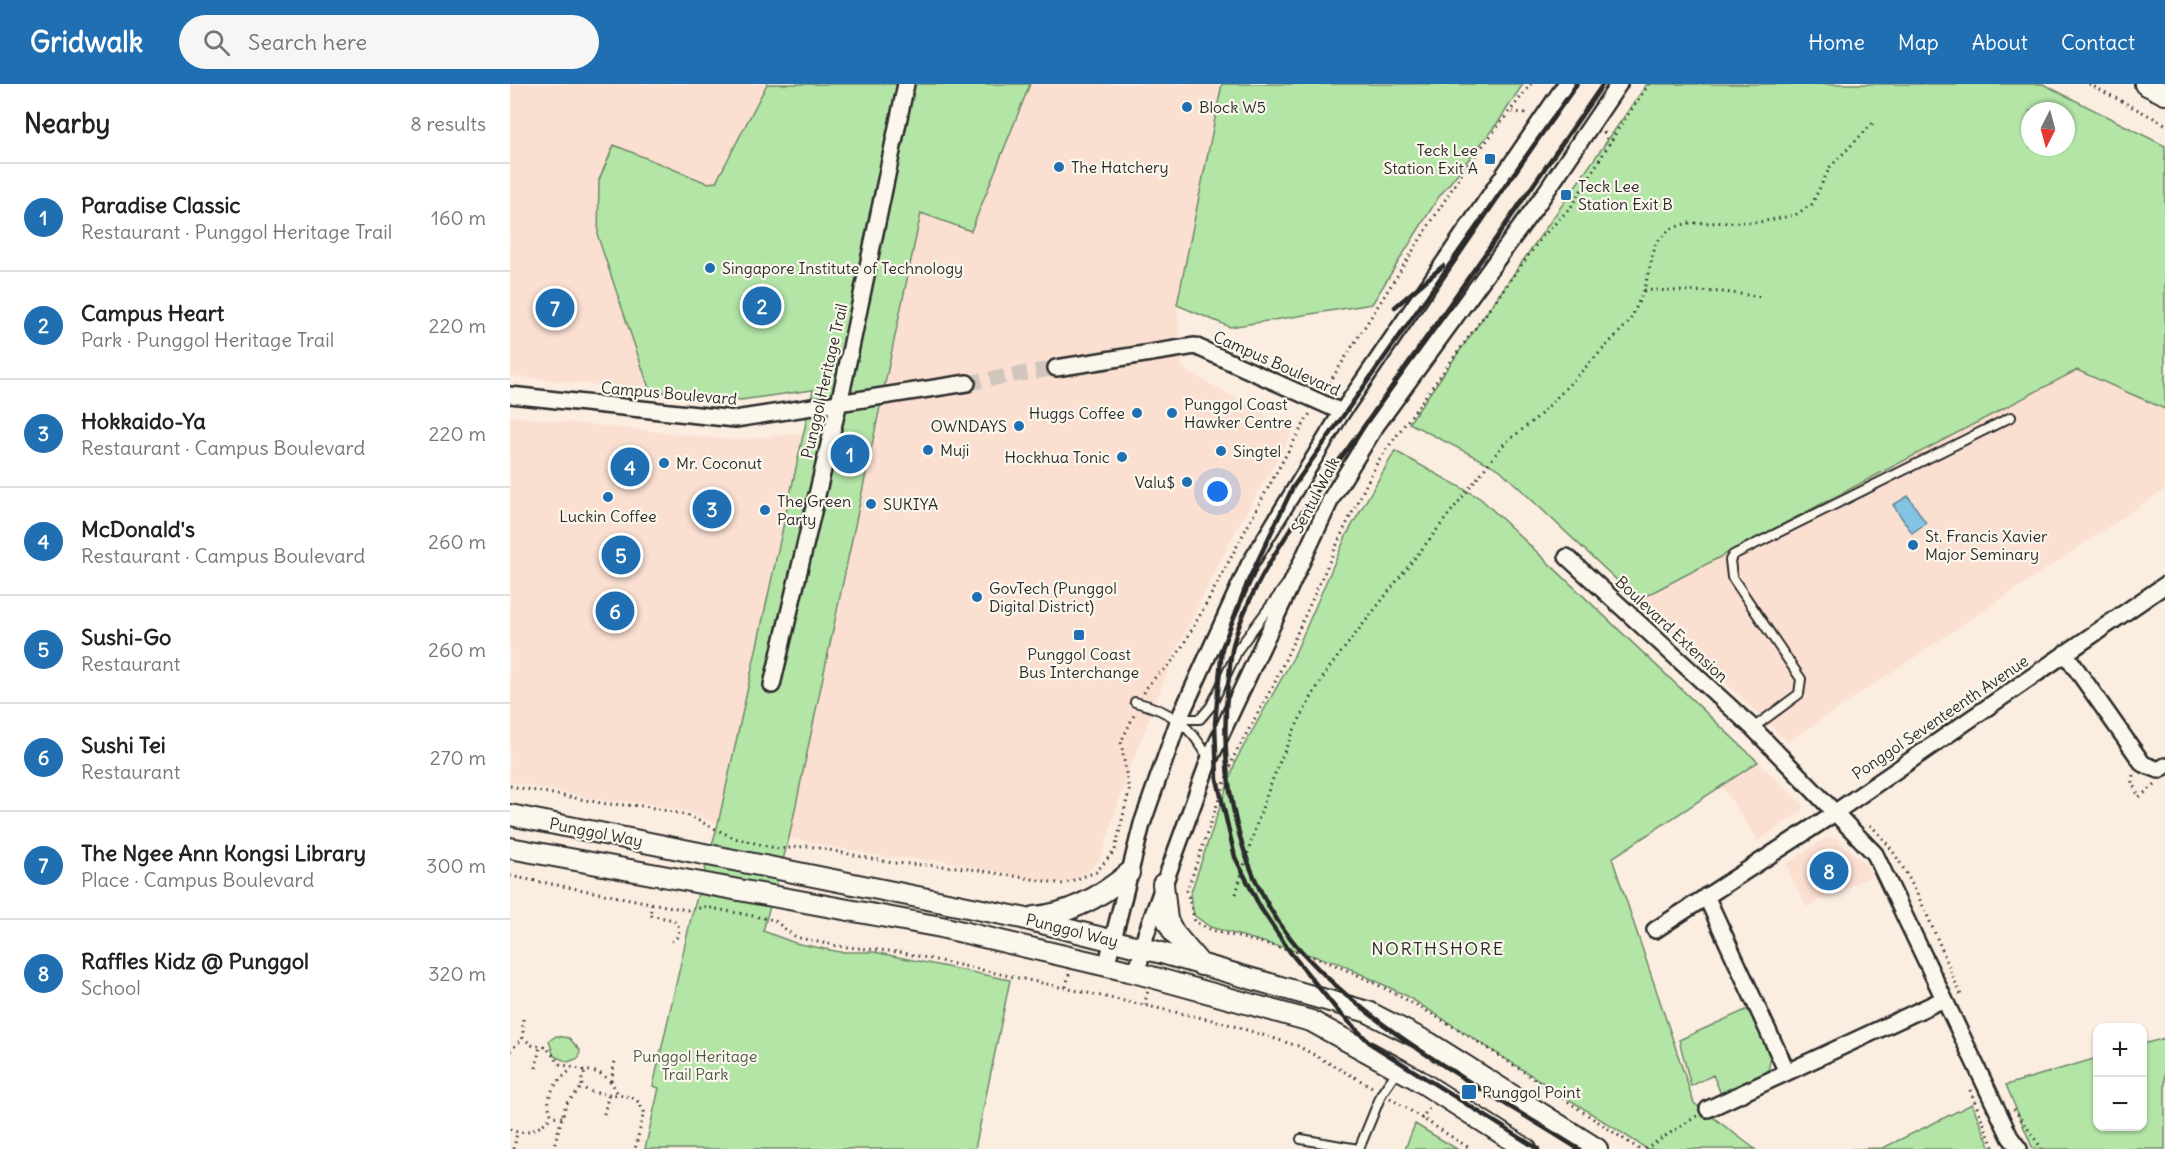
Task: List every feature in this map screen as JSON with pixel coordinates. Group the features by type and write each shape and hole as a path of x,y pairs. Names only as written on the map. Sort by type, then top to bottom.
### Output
{"main road":[{"path":"2145,84 2165,94"},
{"name":"Punggol Way","path":"510,815 1022,918 1142,947 1359,1009 1430,1043 1597,1149"},
{"name":"Punggol Way","path":"510,848 941,927 1137,973 1311,1021 1399,1068 1526,1149"},
{"path":"1022,918 1053,915 1078,905 1107,891 1129,873"},
{"path":"1163,884 1167,920 1201,965"}],"street":[{"name":"Punggol Heritage Trail","path":"772,685 844,381 906,84"},
{"name":"Sentul Walk","path":"1106,967 1142,824 1179,719 1249,565 1342,412 1566,84"},
{"name":"Sentul Walk","path":"1137,973 1142,947 1163,884 1209,760 1276,621 1294,576 1332,497 1375,427 1541,199 1619,84"},
{"name":"Campus Boulevard","path":"1056,368 1195,346 1319,399 1342,412"},
{"name":"Campus Boulevard","path":"510,395 735,419 967,382"},
{"name":"Boulevard Extension","path":"1567,557 1753,728"},
{"name":"Ponggol Seventeenth Avenue","path":"1654,930 1835,811 2165,585"},
{"path":"2066,652 2143,764 2163,771"},
{"path":"1753,728 1875,854 2013,1145"},
{"path":"1706,896 1787,1072"},
{"path":"1708,1109 1944,999"}],"lane":[{"path":"1753,728 1798,694 1801,679 1732,578 1730,560 1734,555 2011,417"},
{"path":"1179,719 1200,719 1211,706 1239,648 1272,600 1294,576"},
{"path":"1137,702 1179,719 1196,735 1209,760"},
{"path":"1301,1139 1359,1149 1382,1093 1399,1068"}],"path":[{"path":"510,786 607,804 644,806 687,815 734,838 779,849 808,846 893,863 958,867 1063,884 1096,872 1115,850 1129,791 1121,742 1137,702 1148,683 1177,655 1271,478 1464,170 1512,112 1531,84"},
{"path":"1195,922 1187,891 1234,756 1275,682 1344,529 1378,461 1542,237 1571,207 1620,126 1649,84"},
{"path":"2089,84 2165,124"},
{"path":"1512,112 1527,113 1533,106"},
{"path":"1236,894 1260,808 1275,769 1304,707 1329,668 1503,446 1539,416 1630,321 1644,290 1656,243 1670,229 1688,223 1760,222 1795,215 1812,204 1830,167 1874,122"},
{"path":"1644,290 1724,292 1762,297"},
{"path":"2143,764 2134,767 2132,782 2139,798 2163,771"},
{"path":"510,876 687,910 706,907 774,920 795,937 837,946 910,955 1221,1022 1298,1046 1382,1093 1471,1149"},
{"path":"652,904 650,915 673,920 679,927 679,934 675,940 669,942"},
{"path":"510,1051 523,1038 523,1019"},
{"path":"523,1038 532,1045 546,1047 560,1064 572,1069 595,1071 611,1081 617,1092"},
{"path":"1467,1048 1472,1039"},
{"path":"536,1068 540,1046"},
{"path":"611,1081 615,1061"},
{"path":"552,1116 548,1107 549,1098 556,1083 572,1069"},
{"path":"586,1071 582,1077 583,1086 587,1091 596,1094 617,1092 636,1099 644,1112 635,1149"},
{"path":"1966,1081 1994,1149"},
{"path":"554,1149 566,1104 583,1086"},
{"path":"604,1114 609,1093"},
{"path":"1421,1119 1432,1104"},
{"path":"1645,1149 1708,1109"},
{"path":"552,1116 562,1117"},
{"path":"510,1129 527,1132 540,1128 552,1116"},
{"path":"514,1149 517,1132"}],"shaded area":[{"path":"510,84 1222,84 1177,305 1182,368 1293,431 1236,530 1174,655 1127,776 1101,858 1085,875 1072,882 1051,883 945,861 886,857 789,838 888,375 741,400 510,376"},
{"name":"St. Francis Xavier Major Seminary","path":"2077,370 2165,409 2165,489 1788,742 1638,600"},
{"path":"510,416 734,440 803,433 718,824 686,811 645,803 606,801 510,782"},
{"path":"1758,762 1802,804 1801,812 1758,841 1722,786"},
{"path":"1827,837 1837,838 1868,867 1871,876 1806,907 1786,864"}],"green space":[{"name":"Punggol Heritage Trail Park","path":"767,84 1030,84 971,231 921,213 789,838 763,931 795,943 840,952 874,952 1010,980 975,1149 645,1149 659,1088 653,1086 691,918 718,824 813,390 741,400 650,391 598,237 599,180 614,145 707,183 716,182"},
{"path":"1222,84 1523,84 1499,121 1438,198 1372,304 1230,327 1177,305"},
{"path":"1647,84 2043,84 2165,146 2165,409 2077,370 1638,600 1499,469 1409,423"},
{"path":"1395,451 1480,498 1758,762 1612,858 1694,1103 1755,1149 1647,1149 1407,996 1338,963 1210,927 1194,915 1190,895 1236,760 1293,658 1347,534"},
{"path":"1748,1009 1771,1056 1768,1072 1721,1094 1713,1075 1691,1086 1679,1040"},
{"path":"556,1036 569,1038 580,1050 579,1058 568,1062 554,1056 549,1041"},
{"path":"2165,1038 2165,1149 2033,1149 2006,1085 2093,1059 2093,1131 2147,1131 2147,1043"},
{"path":"1972,1104 1991,1149 1850,1149 1883,1148"},
{"path":"1415,1124 1457,1149 1405,1149"}],"water":[{"path":"1908,496 1926,523 1912,533 1893,505"}],"tunnel":[{"path":"967,383 1056,368"}],"railway":[{"path":"1538,1149 1371,1044 1337,1010 1290,952 1260,907 1235,857 1217,779 1215,723 1222,648 1248,581 1293,487 1577,84"},
{"path":"1579,1149 1467,1081 1393,1032 1358,1005 1296,945 1276,918 1259,888 1246,856 1236,822 1230,788 1226,753 1226,719 1233,645 1243,616 1274,556 1313,496 1603,84"},
{"path":"1395,307 1443,266"}],"place":[{"name":"Block W5","path":"1187,107"},
{"name":"Teck Lee Station Exit A","path":"1490,159"},
{"name":"The Hatchery","path":"1059,167"},
{"name":"Teck Lee Station Exit B","path":"1566,195"},
{"name":"Singapore Institute of Technology","path":"710,268"},
{"name":"Campus Heart","path":"762,306"},
{"name":"The Ngee Ann Kongsi Library","path":"555,308"},
{"name":"Huggs Coffee","path":"1137,413"},
{"name":"Punggol Coast Hawker Centre","path":"1172,413"},
{"name":"OWNDAYS","path":"1019,426"},
{"name":"Muji","path":"928,450"},
{"name":"Singtel","path":"1221,451"},
{"name":"Paradise Classic","path":"850,454"},
{"name":"Hockhua Tonic","path":"1122,457"},
{"name":"Mr. Coconut","path":"664,463"},
{"name":"McDonald's","path":"630,467"},
{"name":"Valu$","path":"1187,482"},
{"name":"Luckin Coffee","path":"608,497"},
{"name":"SUKIYA","path":"871,504"},
{"name":"Hokkaido-Ya","path":"712,509"},
{"name":"The Green Party","path":"765,510"},
{"name":"St. Francis Xavier Major Seminary","path":"1913,545"},
{"name":"Sushi-Go","path":"621,555"},
{"name":"GovTech (Punggol Digital District)","path":"977,597"},
{"name":"Sushi Tei","path":"615,611"},
{"name":"Punggol Coast Bus Interchange","path":"1079,635"},
{"name":"Raffles Kidz @ Punggol","path":"1829,871"},
{"name":"Punggol Point","path":"1469,1092"}],"district":[{"name":"NORTHSHORE","path":"1438,948"}]}
